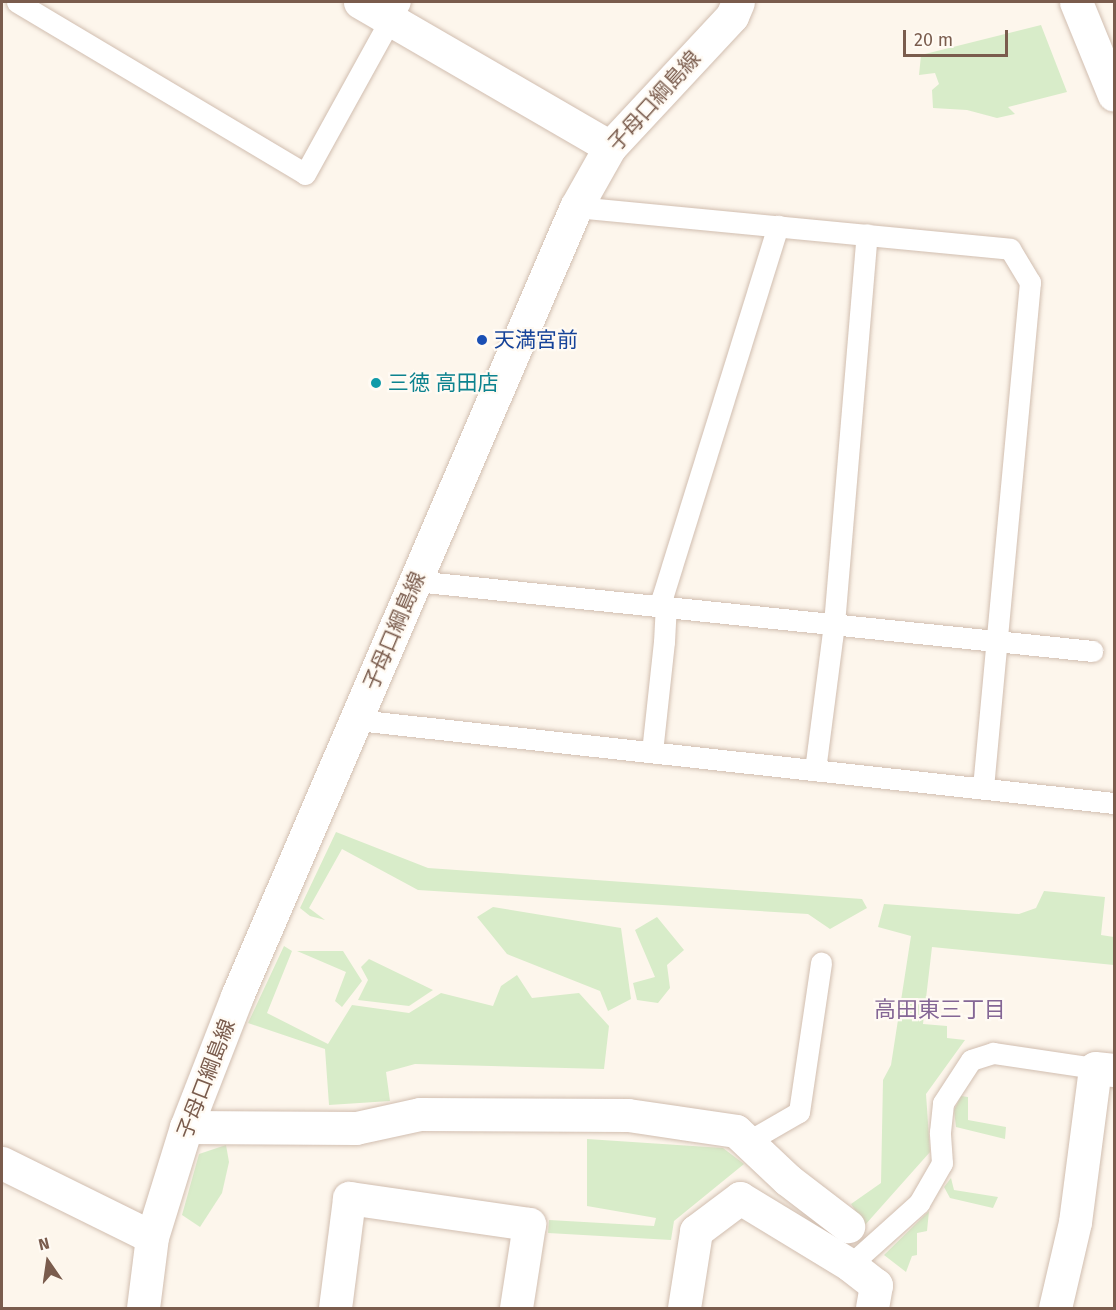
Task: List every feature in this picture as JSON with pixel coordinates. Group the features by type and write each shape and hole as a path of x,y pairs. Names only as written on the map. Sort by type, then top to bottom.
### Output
{"street":[{"path":"360,2 395,10 610,147"},
{"name":"子母口綱島線","path":"142,1308 152,1237 186,1127 237,996 576,207 610,147 732,16 738,2"},
{"path":"1076,2 1114,95"},
{"path":"1055,1308 1075,1222 1105,1069"},
{"path":"186,1127 356,1128 420,1113 628,1115 736,1131 788,1180 848,1226"},
{"path":"2,1162 152,1237"},
{"path":"335,1308 349,1198 529,1224 516,1308"},
{"path":"684,1308 696,1231 740,1198 850,1265 876,1285 872,1308"}],"lane":[{"path":"17,2 306,174 395,10"},
{"path":"576,207 1010,249 1030,282 983,788"},
{"path":"652,752 664,642 666,606 662,598 778,226"},
{"path":"815,770 834,624 867,234"},
{"path":"415,581 1092,651"},
{"path":"357,720 1114,803"},
{"path":"747,1142 799,1112 821,963"},
{"path":"850,1265 919,1203 942,1163 940,1132 943,1103 971,1060 993,1053 1105,1069"}],"green space":[{"path":"1041,25 1067,92 1008,107 1015,114 997,118 967,110 933,108 932,90 939,84 935,73 919,75 921,55"},
{"path":"336,832 428,868 862,899 867,908 830,929 808,914 418,890 342,849 309,908 325,920 310,916 300,908"},
{"path":"1044,891 1105,897 1101,935 1114,937 1114,965 932,947 923,1024 947,1026 947,1038 965,1040 926,1094 930,1152 865,1225 851,1204 881,1183 883,1080 891,1065 911,936 878,927 884,904 1019,914 1036,908"},
{"path":"493,907 621,928 631,999 608,1011 600,991 507,954 477,917"},
{"path":"657,917 684,950 667,965 670,988 658,1003 637,1000 633,983 655,977 635,930"},
{"path":"284,946 292,951 267,1013 328,1044 352,1005 409,1013 441,993 493,1006 501,986 517,975 532,998 579,993 609,1026 604,1069 415,1064 386,1072 390,1101 329,1105 325,1049 248,1023"},
{"path":"297,951 343,951 362,981 342,1007 335,1001 346,972"},
{"path":"369,959 433,990 409,1006 358,1000 368,980 361,967"},
{"path":"961,1096 968,1097 968,1120 1006,1127 1005,1139 956,1127 954,1110"},
{"path":"587,1139 723,1148 744,1164 674,1221 671,1240 548,1233 549,1220 654,1226 656,1218 587,1206"},
{"path":"226,1145 229,1162 222,1193 200,1227 182,1215 199,1154"},
{"path":"951,1178 954,1190 998,1197 993,1208 950,1198 944,1187"},
{"path":"929,1211 927,1231 917,1233 917,1255 912,1256 906,1272 884,1255"}],"place":[{"name":"天満宮前","path":"482,340"},
{"name":"三徳 高田店","path":"376,383"}],"district":[{"name":"高田東三丁目","path":"940,1010"}]}
